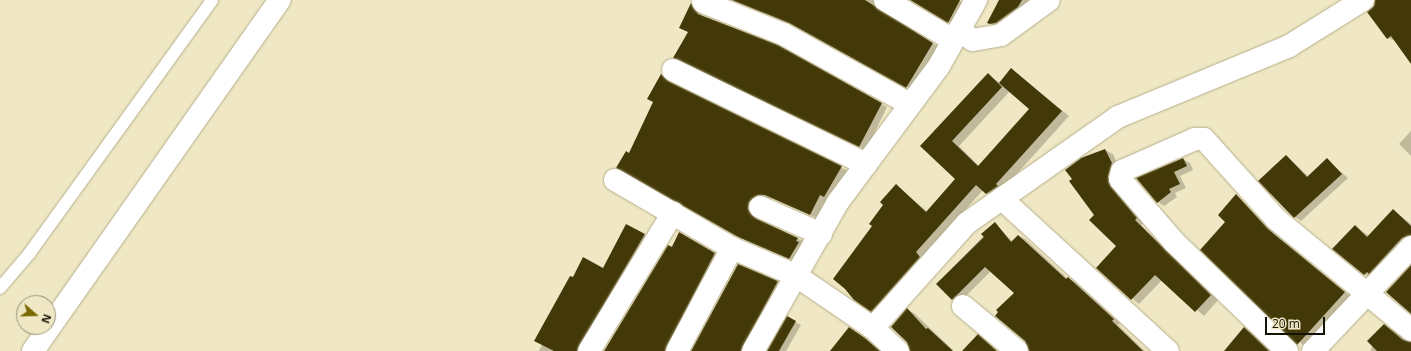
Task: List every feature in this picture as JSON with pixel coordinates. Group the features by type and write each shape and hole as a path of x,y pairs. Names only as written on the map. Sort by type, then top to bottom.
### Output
{"street":[{"path":"33,351 280,0"},
{"path":"885,0 956,35 973,40 1001,35 1049,0"},
{"path":"753,351 838,202 939,66 976,0"},
{"path":"873,328 968,223 1118,117 1289,46 1363,0"},
{"path":"703,2 783,34 910,104"},
{"path":"672,70 866,164"},
{"path":"1287,351 1175,243 1120,179 1122,171 1195,139 1204,139 1276,219 1368,293 1411,330"},
{"path":"615,180 732,248 795,275 873,328 898,351"},
{"path":"1002,199 1168,351"},
{"path":"760,207 820,234"},
{"path":"589,351 673,213"},
{"path":"1313,351 1411,247"},
{"path":"676,351 732,248"},
{"path":"963,306 1017,351"}],"lane":[{"path":"0,288 28,254 212,0"}],"building":[{"path":"732,0 865,0 933,43 906,88 789,23"},
{"path":"910,0 960,0 948,23"},
{"path":"999,0 1022,0 1018,7 996,23 987,23"},
{"path":"1375,0 1411,0 1411,64 1391,36 1387,39 1367,12 1374,6"},
{"path":"691,3 698,14 778,45 882,103 859,147 673,58 688,32 679,28"},
{"path":"1011,68 1062,111 996,184 998,186 986,194 976,185 916,252 920,257 871,312 854,300 845,289 833,279 872,226 869,224 883,205 880,202 896,184 926,212 955,179 920,146 988,73 1002,87 952,141 978,166 1029,109 999,83"},
{"path":"661,74 668,81 842,166 824,197 820,195 810,215 765,195 758,195 749,202 748,209 755,218 798,238 796,241 799,242 789,259 738,237 616,168 626,151 629,153 653,102 647,99"},
{"path":"1105,149 1112,163 1108,176 1111,187 1137,218 1135,220 1211,295 1195,312 1155,275 1131,300 1096,268 1116,246 1089,220 1094,215 1069,181 1072,179 1065,170 1081,158"},
{"path":"1286,155 1307,177 1327,158 1342,174 1294,218 1258,181"},
{"path":"1183,158 1187,166 1174,172 1180,184 1169,189 1171,192 1157,203 1136,178"},
{"path":"1236,194 1268,229 1345,292 1297,345 1200,250 1225,222 1218,215"},
{"path":"1393,209 1411,226 1411,235 1402,238 1369,274 1367,272 1364,275 1332,249 1355,225 1367,237"},
{"path":"995,222 1011,242 1018,235 1066,279 1068,277 1114,319 1112,321 1143,351 1029,351 1025,341 995,316 998,312 996,310 1014,293 985,267 952,300 936,284 984,237 981,234"},
{"path":"626,224 645,234 577,351 554,351 534,341 570,276 573,277 583,257 603,268"},
{"path":"679,232 715,253 665,351 604,351 668,245 672,247"},
{"path":"738,264 778,281 741,351 691,351"},
{"path":"1411,265 1411,314 1386,292"},
{"path":"907,308 926,329 928,328 953,351 910,351 907,342 891,327"},
{"path":"787,316 796,321 779,351 767,351"},
{"path":"1384,324 1403,340 1411,342 1411,351 1377,351 1367,341"},
{"path":"849,327 865,338 880,351 830,351"},
{"path":"1244,327 1269,351 1224,351"},
{"path":"978,334 997,351 962,351"}]}
